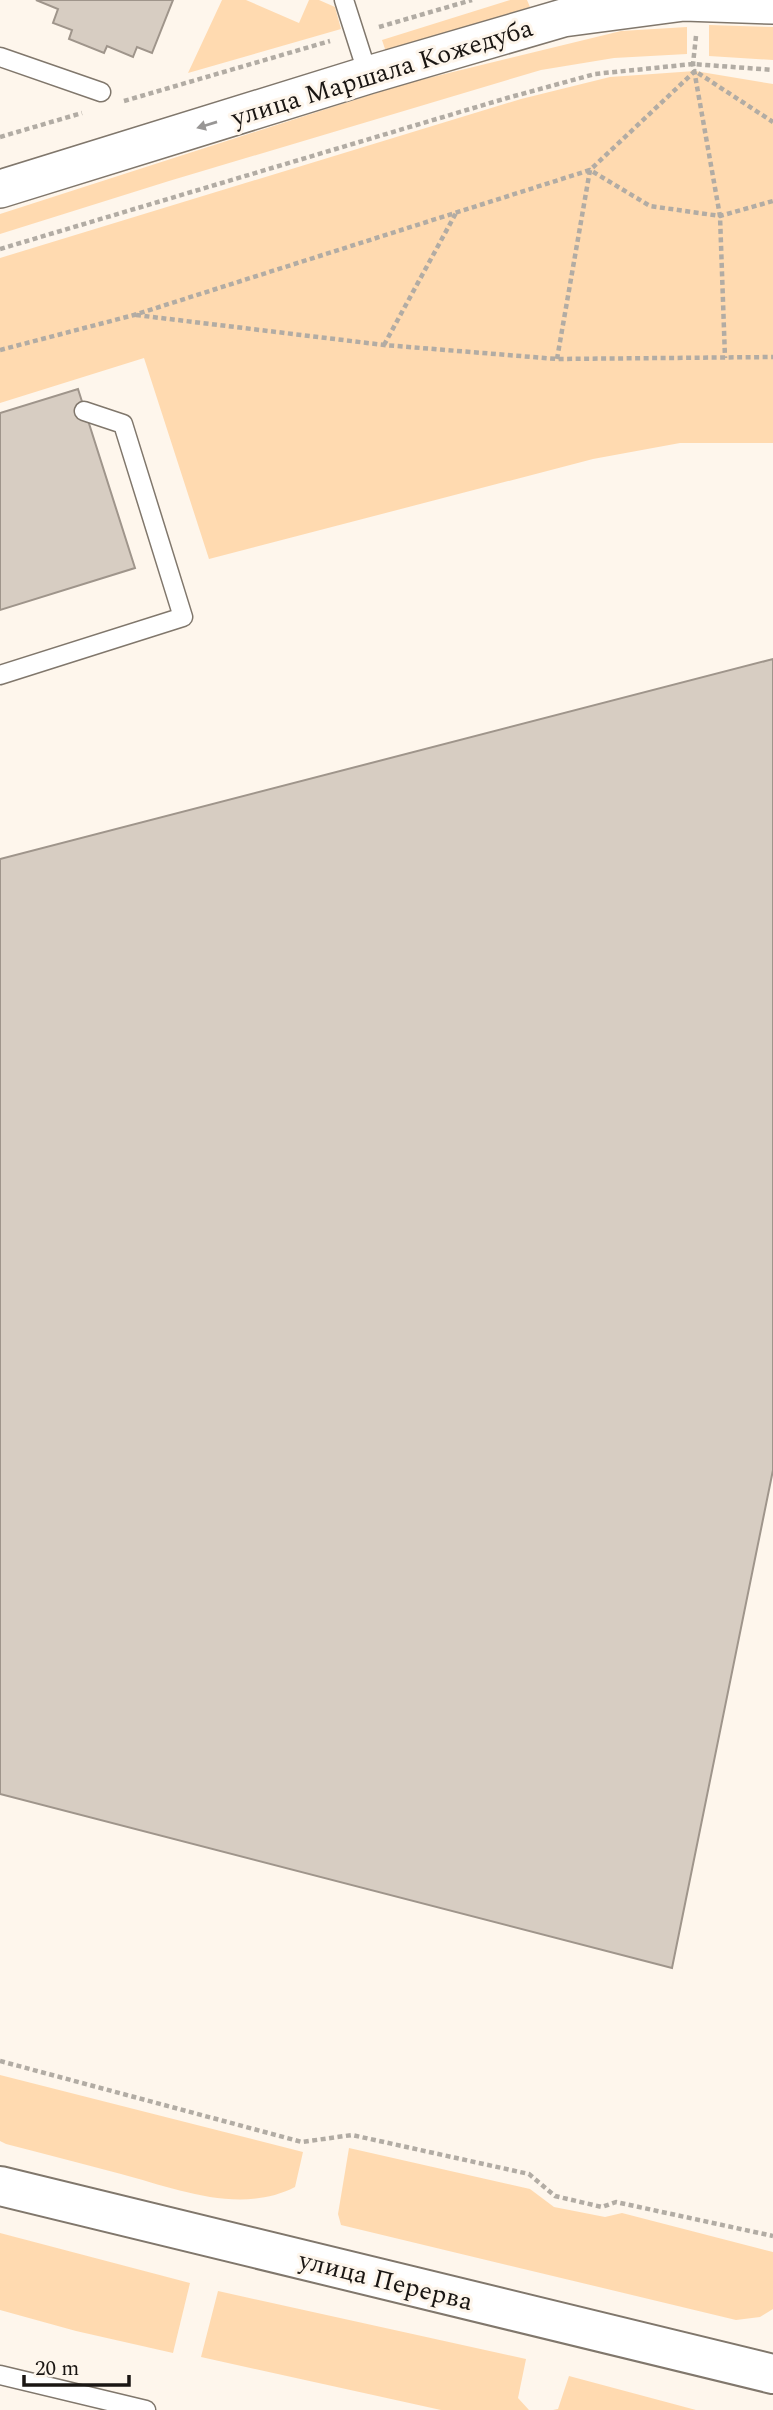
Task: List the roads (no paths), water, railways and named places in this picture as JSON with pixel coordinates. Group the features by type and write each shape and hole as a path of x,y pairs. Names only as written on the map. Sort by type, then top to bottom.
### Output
{"street":[{"name":"улица Маршала Кожедуба","path":"0,189 368,75 559,9 684,2 773,5"},
{"name":"улица Перерва","path":"0,2186 773,2374"}],"lane":[{"path":"344,0 368,75"},
{"path":"0,57 102,92"},
{"path":"0,675 183,617 123,424 84,411"},
{"path":"0,2375 146,2410"}]}
